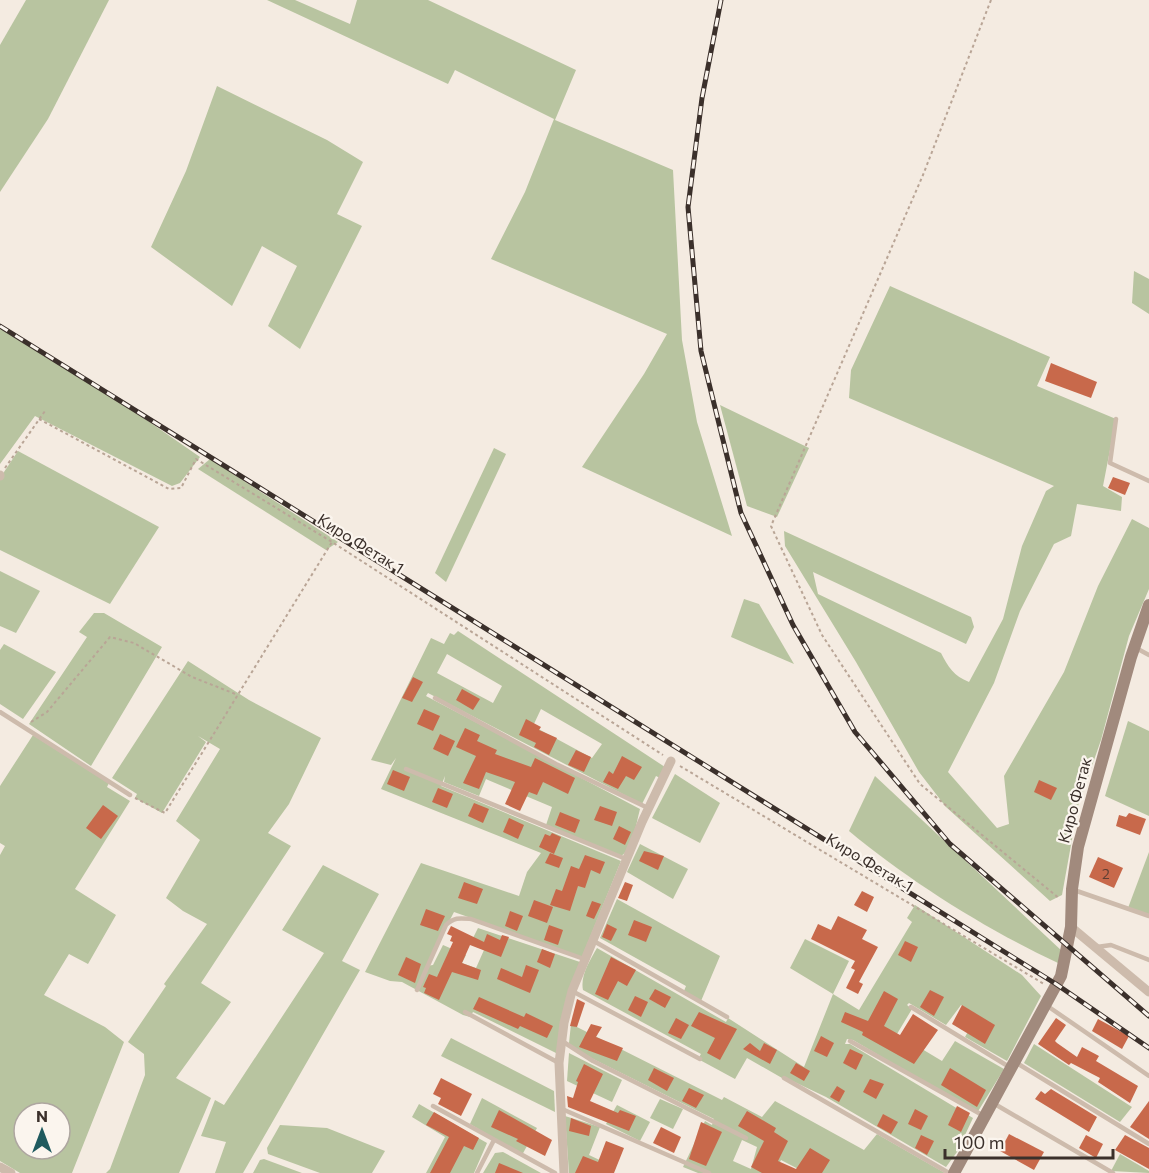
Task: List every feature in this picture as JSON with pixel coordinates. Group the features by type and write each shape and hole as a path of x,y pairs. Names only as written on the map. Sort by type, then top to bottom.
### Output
{"main road":[{"name":"Киро Фетак","path":"954,1173 1061,976 1071,927 1072,889 1078,847 1134,647 1149,605"}],"street":[{"path":"564,1173 559,1108 559,1063 572,991 626,859 671,760"},
{"path":"1071,927 1086,937 1149,992"},
{"path":"1067,945 1077,937 1086,937"},
{"path":"0,1167 11,1173"}],"lane":[{"path":"1116,419 1110,463 1149,481"},
{"path":"1134,647 1149,655"},
{"path":"435,698 556,764 648,808"},
{"path":"0,712 130,795"},
{"path":"406,769 626,859"},
{"path":"1072,889 1149,916"},
{"path":"417,990 446,926 452,919 471,919 584,959"},
{"path":"592,940 727,1017"},
{"path":"1097,947 1111,945 1149,960"},
{"path":"572,991 700,1059"},
{"path":"1047,1005 1149,1076"},
{"path":"911,1007 1149,1144"},
{"path":"465,1012 559,1063"},
{"path":"562,1041 593,1061 746,1138"},
{"path":"850,1041 984,1116"},
{"path":"784,1078 949,1173"},
{"path":"991,1102 1113,1173"},
{"path":"433,1106 555,1173"},
{"path":"559,1108 709,1173"},
{"path":"477,1173 494,1140"}],"path":[{"path":"991,0 923,175 771,526 822,635 920,784 1071,909"},
{"path":"0,475 45,411"},
{"name":"Киро Фетак 1","path":"39,419 169,489 181,488 196,459 332,542 671,760 1054,990"},
{"path":"130,795 165,813 332,542"},
{"path":"23,726 47,712 110,637 134,643 192,677 238,695"}],"green space":[{"path":"26,0 109,0 48,119 0,192 0,45"},
{"path":"267,0 295,0 350,24 357,0 428,0 576,70 555,120 673,170 682,340 697,422 732,536 582,467 644,374 667,334 491,259 525,192 554,119 455,70 448,84"},
{"path":"217,86 327,140 363,162 337,214 362,226 300,349 268,326 297,266 262,246 232,306 151,247 186,171"},
{"path":"1134,271 1149,279 1149,314 1132,303"},
{"path":"890,286 1050,357 1037,386 1116,419 1103,486 1122,497 1121,511 1077,504 1071,536 1054,544 1020,611 994,683 948,772 997,828 1009,824 1004,776 1064,672 1098,586 1132,519 1149,528 1149,589 1129,636 1101,740 1078,806 1062,895 1050,901 946,807 919,772 856,662 785,546 784,531 971,617 974,627 966,644 813,572 818,594 941,653 952,670 969,682 1003,619 1022,546 1046,491 1054,486 849,398 851,370"},
{"path":"0,326 73,369 200,457 180,483 172,486 35,416 0,464"},
{"path":"720,405 809,448 777,517 747,506"},
{"path":"494,448 506,454 446,582 435,573"},
{"path":"18,451 159,527 110,604 0,550 0,478"},
{"path":"210,459 338,542 326,550 198,469"},
{"path":"0,571 40,591 16,633 0,626"},
{"path":"744,599 759,604 794,664 731,637"},
{"path":"94,613 104,613 162,647 91,766 29,724 87,637 79,632"},
{"path":"458,631 668,769 662,779 656,776 642,804 428,693 426,696 640,809 631,842 620,857 546,825 552,807 486,779 479,796 444,782 445,776 441,786 621,861 582,957 454,912 426,966 433,965 443,945 466,955 462,963 476,968 484,950 470,944 478,928 580,962 556,1053 473,1012 470,1017 463,1015 402,982 390,981 365,972 421,863 519,896 527,872 541,853 381,789 396,758 391,765 371,760 431,638 444,644 450,633 454,635","holes":["447,654 502,686 493,703 437,673","541,709 602,744 592,758 533,726"]},
{"path":"4,644 56,672 23,719 0,704 0,650"},
{"path":"188,661 249,700 321,738 289,804 268,833 291,846 201,983 231,1002 176,1078 211,1098 179,1173 106,1173 110,1169 145,1075 144,1054 128,1042 166,986 164,984 207,924 183,911 166,898 200,840 176,821 220,749 198,736 206,742 162,813 135,798 137,794 112,778"},
{"path":"1128,721 1149,731 1149,816 1105,796"},
{"path":"33,735 109,783 107,787 130,801 75,889 116,915 88,964 69,954 44,995 105,1027 124,1042 72,1173 20,1173 0,1161 0,855 5,846 0,843 0,786"},
{"path":"675,774 720,803 700,843 652,818"},
{"path":"875,776 1063,952 1058,963 976,920 949,903 872,850 849,831"},
{"path":"640,844 688,869 673,899 627,872"},
{"path":"1149,852 1149,915 1128,908"},
{"path":"323,865 379,894 342,961 360,970 243,1173 215,1173 226,1142 201,1136 215,1100 224,1105 324,953 282,930"},
{"path":"617,899 720,956 701,1001 684,991 686,986 600,938"},
{"path":"915,905 1022,975 1041,996 1007,1061 965,1037 977,1015 961,1005 946,1025 909,1003 907,1005 912,1009 897,1034 942,1061 955,1041 1004,1069 977,1113 853,1040 847,1039 845,1044 850,1044 973,1118 957,1152 946,1167 826,1097 782,1078 747,1058 735,1079 698,1059 701,1054 583,990 582,985 586,968 597,948 726,1022 728,1018 804,1067 833,994 859,1010 912,922 907,918"},
{"path":"805,939 849,961 833,994 790,968"},
{"path":"571,1024 722,1100 724,1097 762,1117 775,1101 864,1150 877,1134 945,1173 806,1173 781,1160 775,1173 698,1173 683,1167 705,1121 712,1125 714,1119 575,1050 569,1043","holes":["742,1140 757,1147 751,1169 733,1161"]},
{"path":"451,1038 554,1091 555,1112 441,1056"},
{"path":"1034,1044 1132,1107 1120,1122 1024,1063"},
{"path":"569,1053 622,1080 612,1102 567,1081"},
{"path":"482,1098 537,1128 522,1155 470,1124"},
{"path":"660,1099 683,1109 673,1129 650,1118"},
{"path":"419,1104 487,1143 474,1173 426,1173 445,1137 412,1117"},
{"path":"617,1105 650,1122 640,1141 606,1124"},
{"path":"565,1116 600,1127 589,1155 608,1164 604,1173 569,1173"},
{"path":"280,1125 327,1128 385,1151 372,1173 320,1173 268,1154 267,1148"},
{"path":"503,1152 541,1173 483,1173 495,1153"},
{"path":"1120,1154 1149,1171 1149,1173 1111,1171"},
{"path":"264,1159 302,1173 253,1173 260,1160"}],"building":[{"path":"1051,363 1097,382 1091,398 1045,381"},
{"path":"1113,477 1130,483 1125,495 1108,488"},
{"path":"413,677 423,682 412,702 402,698"},
{"path":"462,689 480,699 473,710 456,700"},
{"path":"424,709 440,716 433,731 417,724"},
{"path":"526,719 541,727 539,730 557,738 549,755 534,747 536,743 519,735"},
{"path":"465,728 480,735 477,741 497,750 495,754 531,767 535,758 575,778 568,794 543,782 537,795 529,792 520,811 505,804 515,782 486,772 479,789 463,783 476,756 456,747"},
{"path":"440,734 455,741 448,756 433,749"},
{"path":"576,750 591,757 584,772 568,765"},
{"path":"622,756 642,767 634,780 626,776 618,789 603,782 609,771 613,774"},
{"path":"393,770 410,777 404,791 387,784"},
{"path":"1039,780 1057,788 1051,800 1034,792"},
{"path":"438,788 453,794 447,808 432,802"},
{"path":"474,803 489,809 483,823 468,816"},
{"path":"103,805 118,816 101,839 86,828"},
{"path":"600,806 617,812 612,826 594,820"},
{"path":"560,812 580,820 575,833 555,825"},
{"path":"1129,813 1146,819 1140,835 1116,826 1119,815 1126,817"},
{"path":"509,818 524,825 518,839 503,832"},
{"path":"619,826 631,832 625,845 613,839"},
{"path":"552,833 561,837 554,854 539,847 545,834 550,836"},
{"path":"644,851 664,856 658,870 639,861"},
{"path":"550,853 563,858 559,868 545,863"},
{"path":"585,855 605,862 600,874 591,870 585,888 578,886 570,911 550,905 556,889 562,891 571,866 579,869"},
{"path":"1098,857 1123,868 1114,888 1089,877"},
{"path":"464,882 483,889 477,904 458,898"},
{"path":"625,882 633,885 627,901 618,898"},
{"path":"862,891 874,897 867,912 854,905"},
{"path":"534,900 553,907 547,923 528,916"},
{"path":"592,901 601,904 594,919 586,916"},
{"path":"426,909 445,916 438,931 420,925"},
{"path":"510,911 523,916 517,931 505,926"},
{"path":"838,916 867,930 862,939 878,947 859,982 863,984 858,994 846,988 855,970 851,968 855,961 811,939 818,924 831,930"},
{"path":"634,920 652,927 646,942 628,935"},
{"path":"607,924 617,929 611,941 602,937"},
{"path":"549,925 563,930 558,945 544,940"},
{"path":"451,926 484,942 487,934 500,940 502,935 509,937 501,957 470,945 462,963 481,970 478,980 452,972 439,1000 424,993 426,988 423,987 429,974 437,977 453,942 450,941 452,936 447,934"},
{"path":"905,941 918,947 911,962 898,955"},
{"path":"542,949 555,954 550,968 537,962"},
{"path":"406,957 421,964 415,983 398,975"},
{"path":"611,957 636,970 627,986 618,981 608,1000 595,994"},
{"path":"526,965 539,970 530,993 497,979 501,968 522,977"},
{"path":"655,989 671,997 665,1008 649,999"},
{"path":"930,990 944,997 934,1016 920,1007"},
{"path":"884,991 898,999 884,1026 900,1035 913,1014 938,1030 914,1064 862,1035 863,1032 841,1022 845,1012 868,1021"},
{"path":"635,996 648,1002 641,1017 628,1010"},
{"path":"479,997 524,1017 526,1013 553,1026 547,1038 520,1026 518,1029 473,1009"},
{"path":"577,999 585,1003 577,1027 570,1026"},
{"path":"962,1005 995,1025 985,1044 952,1024"},
{"path":"699,1012 737,1029 720,1060 707,1053 715,1038 691,1026"},
{"path":"676,1018 689,1025 681,1039 668,1033"},
{"path":"1056,1018 1066,1025 1055,1041 1057,1043 1077,1057 1082,1047 1099,1056 1096,1061 1138,1086 1130,1103 1098,1082 1100,1078 1071,1063 1069,1065 1038,1044"},
{"path":"1098,1019 1129,1036 1122,1049 1092,1031"},
{"path":"591,1024 602,1027 596,1037 623,1048 617,1061 579,1047"},
{"path":"821,1036 834,1043 827,1057 814,1051"},
{"path":"750,1043 760,1051 764,1043 777,1050 770,1064 743,1049"},
{"path":"850,1049 863,1055 856,1070 843,1063"},
{"path":"796,1063 810,1071 804,1081 790,1073"},
{"path":"584,1064 603,1074 590,1101 618,1113 620,1110 636,1116 629,1131 568,1107 567,1096 573,1098 578,1082 576,1081"},
{"path":"654,1068 674,1078 667,1091 648,1080"},
{"path":"950,1068 986,1090 977,1107 941,1085"},
{"path":"441,1078 472,1094 461,1116 438,1104 441,1098 433,1094"},
{"path":"870,1079 884,1084 876,1099 863,1092"},
{"path":"837,1086 845,1091 839,1102 830,1097"},
{"path":"689,1088 704,1095 696,1108 682,1101"},
{"path":"1051,1089 1097,1117 1089,1132 1035,1099 1041,1091 1045,1094"},
{"path":"1149,1101 1149,1139 1130,1127"},
{"path":"957,1106 970,1113 961,1132 948,1125"},
{"path":"915,1109 928,1116 921,1130 908,1124"},
{"path":"499,1110 552,1140 545,1156 516,1141 518,1139 491,1127"},
{"path":"747,1111 776,1128 774,1132 788,1141 778,1161 796,1169 810,1148 830,1160 822,1173 762,1173 751,1167 764,1141 738,1126"},
{"path":"434,1112 479,1138 473,1150 464,1146 450,1173 430,1173 449,1137 426,1125"},
{"path":"883,1114 898,1122 891,1134 877,1126"},
{"path":"571,1118 591,1126 589,1136 569,1131"},
{"path":"701,1122 722,1132 706,1166 689,1159"},
{"path":"661,1127 681,1137 674,1153 653,1143"},
{"path":"1009,1134 1044,1152 1034,1170 1000,1151"},
{"path":"921,1135 934,1141 927,1155 915,1148"},
{"path":"1086,1135 1103,1144 1096,1158 1079,1148"},
{"path":"1125,1135 1149,1148 1149,1169 1115,1150"},
{"path":"606,1141 624,1148 614,1173 575,1173 583,1156 598,1162"},
{"path":"499,1163 523,1173 495,1173"}],"railway":[{"path":"721,0 702,98 688,207 701,351 741,513 793,625 855,732 950,844 1149,1016"},
{"path":"0,326 1056,984 1149,1048"}]}
